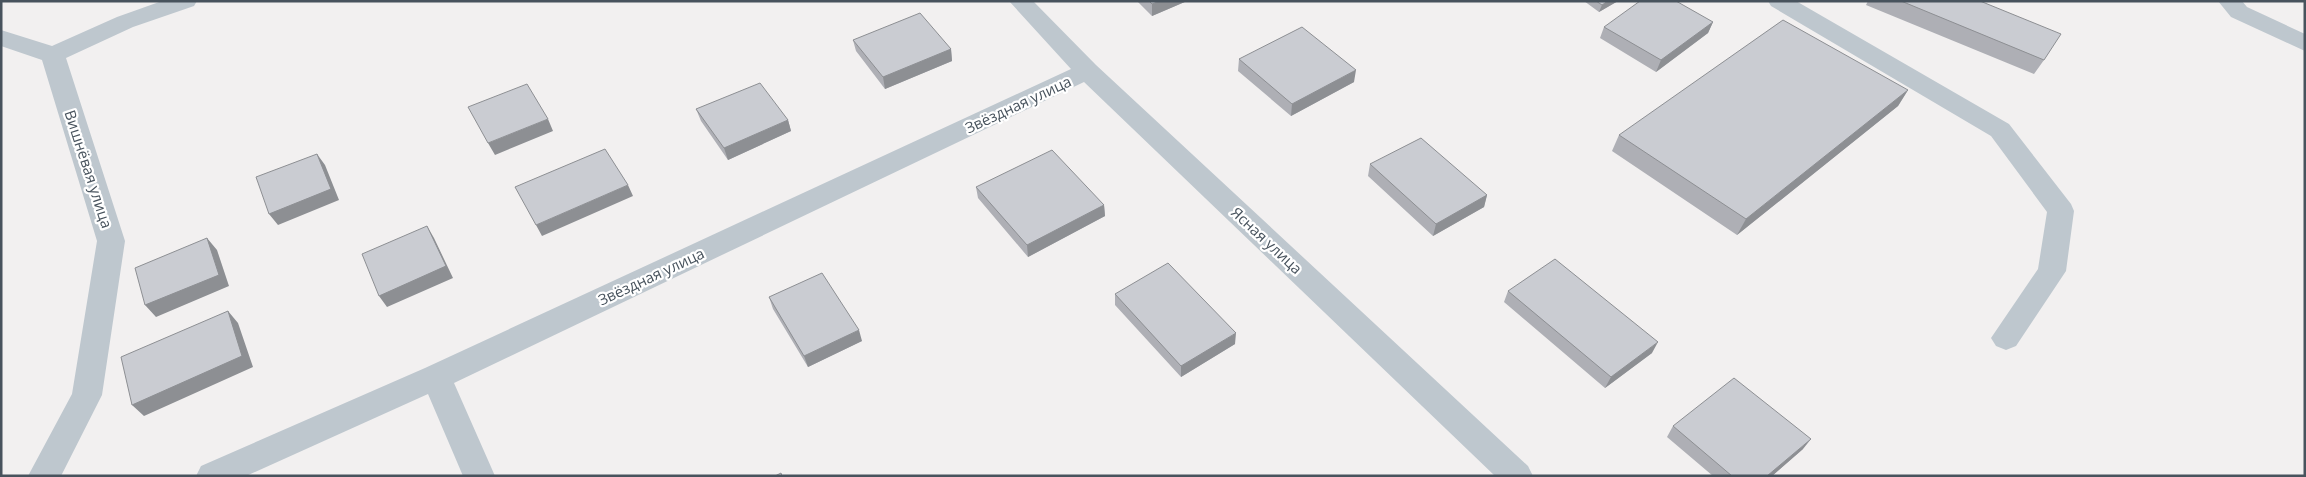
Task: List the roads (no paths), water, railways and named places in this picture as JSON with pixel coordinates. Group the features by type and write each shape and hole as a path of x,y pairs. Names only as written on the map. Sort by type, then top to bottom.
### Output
{"street":[{"path":"1,38 53,55 125,22 186,1"},
{"name":"Ясная улица","path":"1020,1 1088,72 1517,476"},
{"path":"1779,1 2000,130 2061,211 2052,271 2006,338"},
{"path":"2229,1 2239,12 2305,43"},
{"name":"Вишнёвая улица","path":"44,476 87,395 111,241 53,55"},
{"name":"Звёздная улица","path":"212,476 436,377 1088,72"},
{"path":"436,377 479,476"}]}
